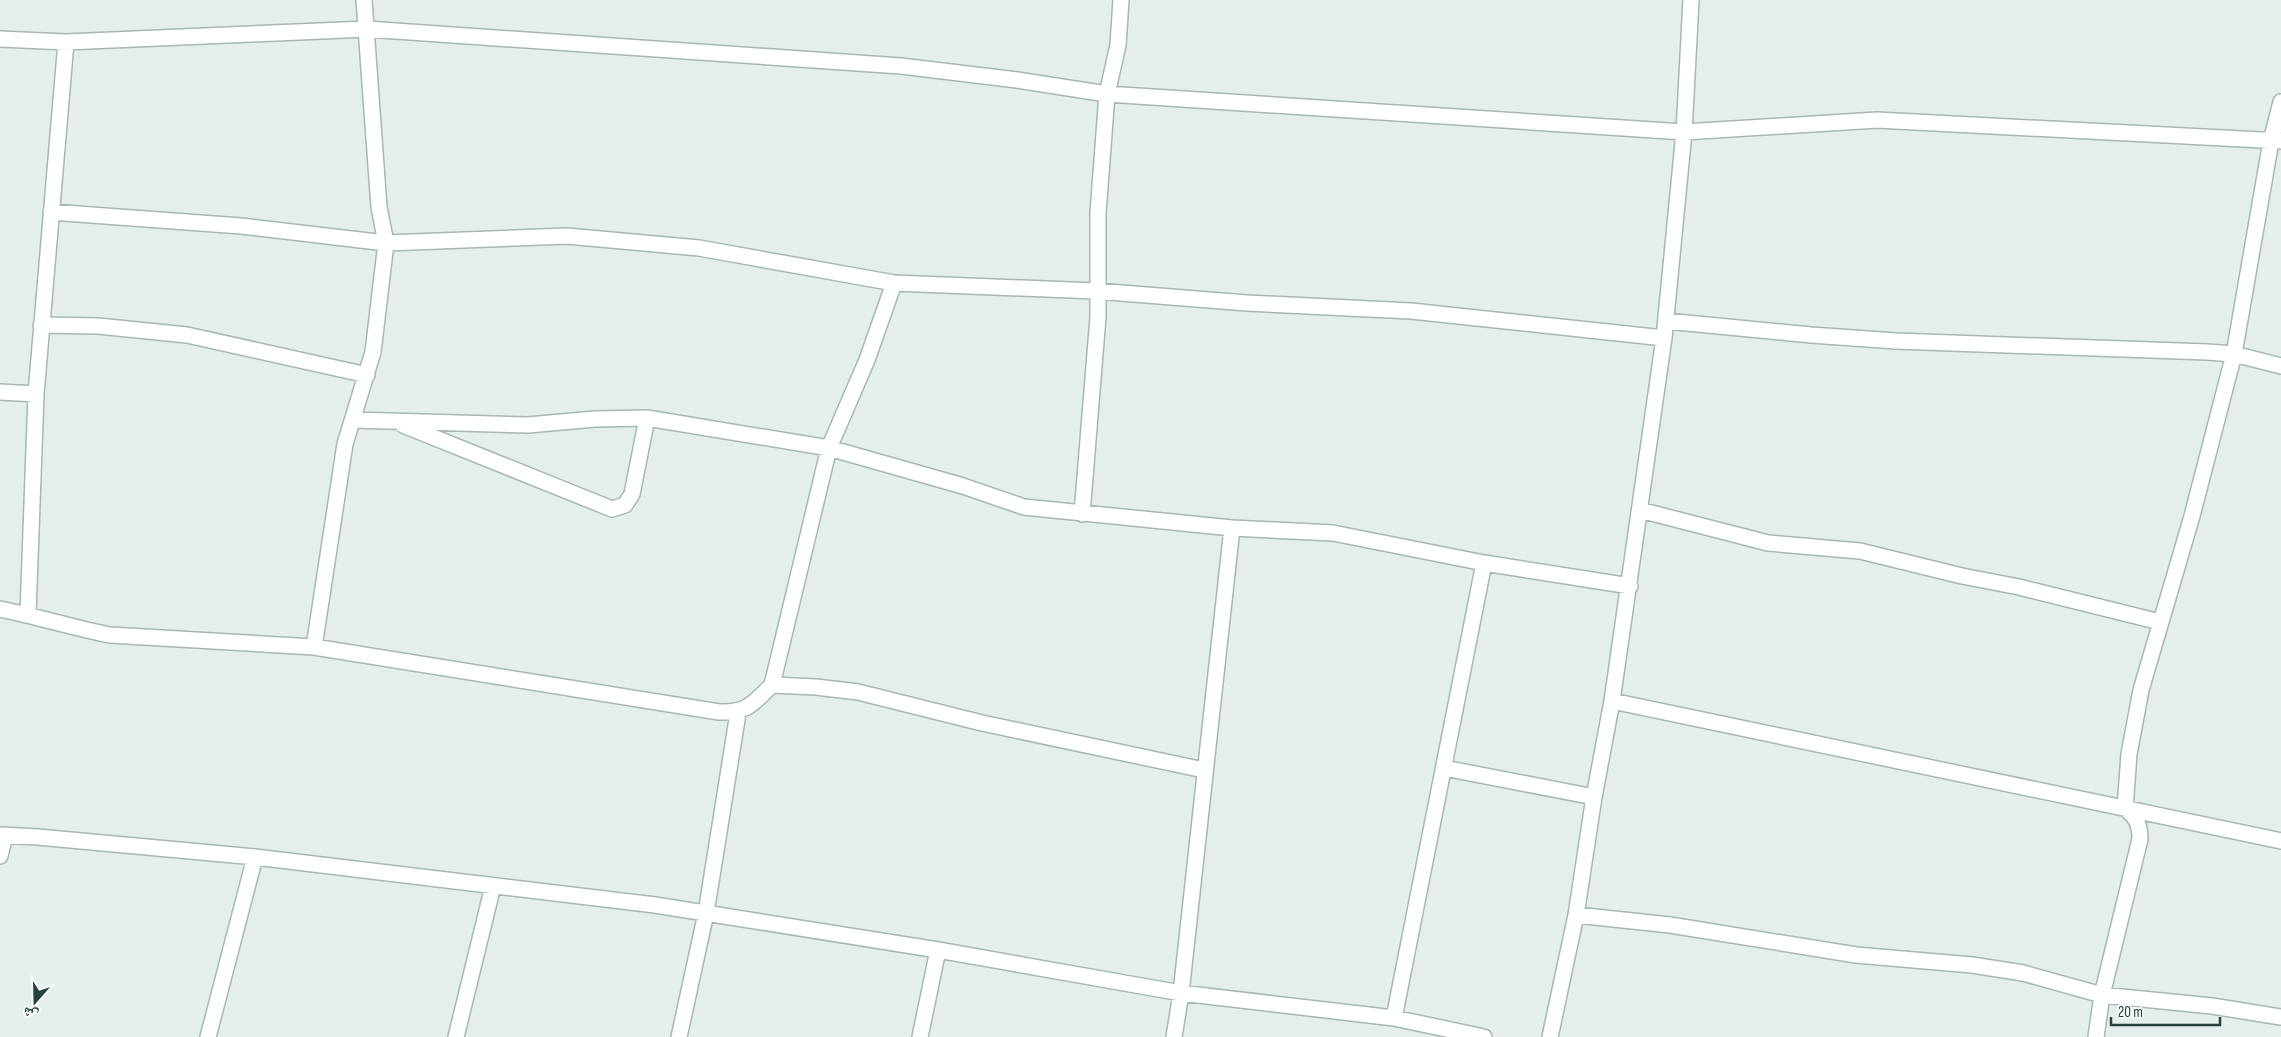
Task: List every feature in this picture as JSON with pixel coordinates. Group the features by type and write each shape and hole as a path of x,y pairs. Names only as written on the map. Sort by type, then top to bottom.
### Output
{"street":[{"path":"314,647 345,444 368,374 373,352 386,242 379,207 364,0"},
{"path":"1082,514 1098,317 1096,291 1098,213 1107,94 1118,45 1121,0"},
{"path":"1550,1037 1576,915 1594,797 1612,701 1630,586 1664,338 1684,132 1691,0"},
{"path":"0,39 66,42 367,29 901,66 1017,80 1107,94 1684,132 1877,120 2276,141"},
{"path":"28,614 36,394 66,42"},
{"path":"2125,808 2129,754 2136,714 2160,622 2192,516 2207,451 2234,354 2276,141 2281,102"},
{"path":"51,212 241,226 386,242 567,236 699,248 894,283 1096,291 1247,303 1411,311 1664,338"},
{"path":"0,609 28,614 110,635 314,647 719,712 738,713 752,704 772,685 829,448 868,360 894,283"},
{"path":"1666,321 1811,336 2207,352 2234,354 2281,366"},
{"path":"41,326 98,326 187,335 368,374"},
{"path":"0,392 36,394"},
{"path":"353,420 528,425 603,419 647,418 829,448 962,486 1024,507 1232,528 1333,533 1484,563 1630,586"},
{"path":"393,421 612,509 625,505 632,494 647,418"},
{"path":"1640,510 1768,543 1860,551 1962,576 2019,587 2160,622"},
{"path":"1174,1037 1181,993 1232,528"},
{"path":"1394,1018 1484,563"},
{"path":"772,685 816,687 858,692 982,723 1204,770"},
{"path":"1612,701 2281,841"},
{"path":"679,1037 706,913 738,713"},
{"path":"1444,768 1594,797"},
{"path":"2096,1037 2102,995 2140,839 2140,826 2135,816 2125,808"},
{"path":"0,856 2,835 255,857 493,886 706,913 938,950 1181,993 1394,1018 1443,1032 1484,1037"},
{"path":"208,1037 255,857"},
{"path":"456,1037 493,886"},
{"path":"1576,915 1670,925 1856,955 1944,962 2023,973 2102,995 2212,1006 2281,1017"},
{"path":"920,1037 938,950"}]}
